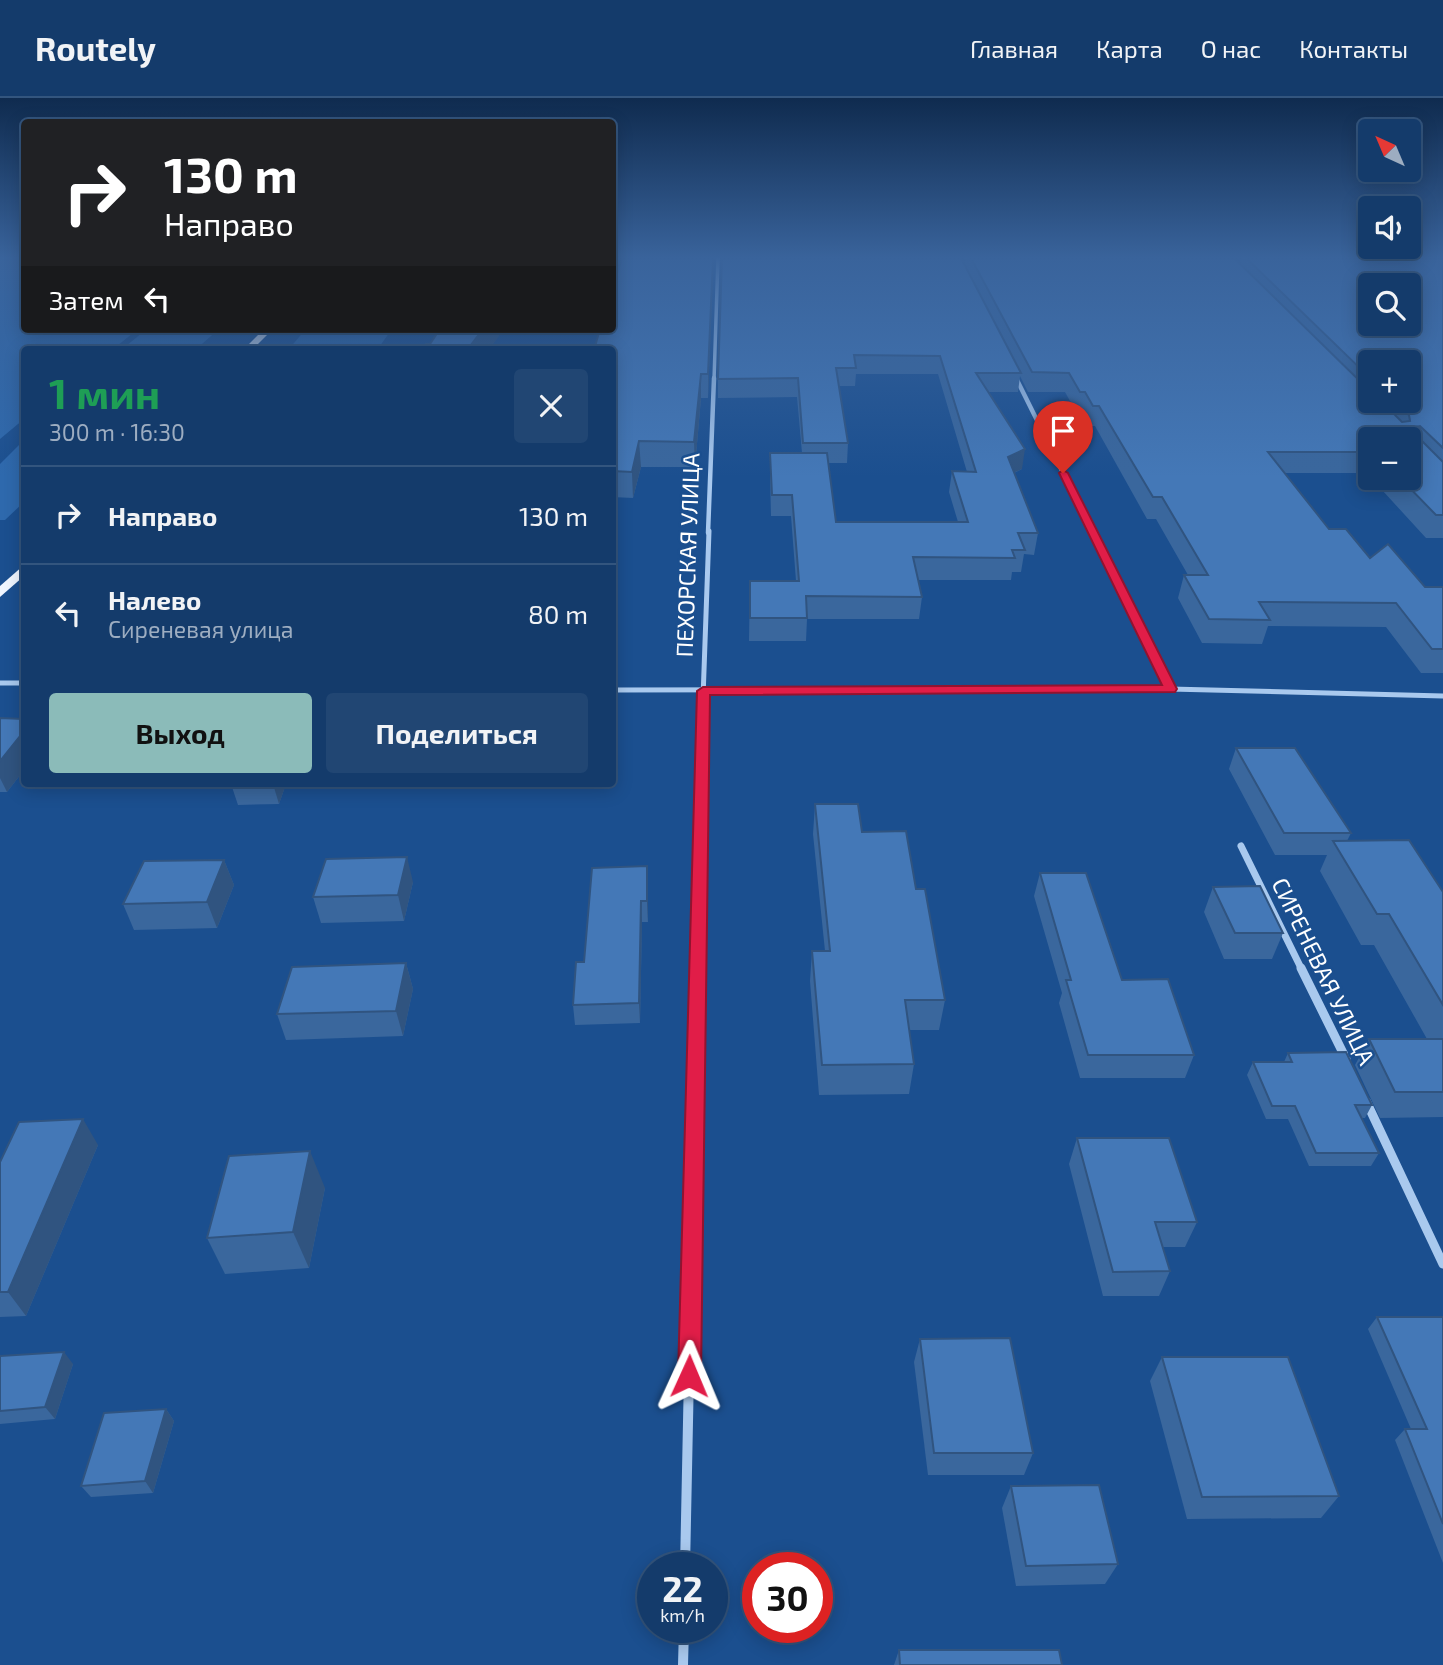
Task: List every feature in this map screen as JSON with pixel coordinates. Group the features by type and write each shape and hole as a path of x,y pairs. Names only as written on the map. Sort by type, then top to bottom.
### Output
{"main road":[{"path":"251,346 265,333"},
{"path":"0,593 21,572"}],"street":[{"name":"ПЕХОРСКАЯ УЛИЦА","path":"685,1552 703,691 715,331"},
{"path":"1012,369 1170,689"},
{"path":"0,683 21,683"},
{"path":"616,690 1170,689 1443,696"},
{"name":"СИРЕНЕВАЯ УЛИЦА","path":"1241,846 1350,1067"},
{"name":"СИРЕНЕВАЯ УЛИЦА","path":"1361,1092 1443,1264"},
{"path":"683,1665 684,1643"}],"shaded area":[{"path":"0,331 133,333 117,346 21,346 21,422 0,439"},
{"path":"142,333 214,333 200,346 126,346"},
{"path":"303,333 389,333 380,346 291,346"},
{"path":"21,443 21,505 5,520 0,520 0,464"}],"building":[{"path":"710,331 708,374 701,374 694,442 639,441 632,472 616,471 616,346 595,346 599,333"},
{"path":"720,331 999,331 1021,373 976,373 1025,449 1008,457 1038,533 1018,533 1025,550 1012,550 1015,558 913,557 922,597 806,596 807,618 750,618 750,581 799,581 792,495 772,495 770,453 827,453 836,522 968,522 952,471 976,472 940,356 854,355 856,368 836,368 848,443 803,443 798,378 718,379"},
{"path":"1010,331 1309,331 1358,379 1358,413 1393,413 1402,422 1410,421 1407,413 1421,413 1421,350 1358,350 1358,366 1322,331 1358,331 1358,336 1421,336 1421,331 1443,331 1443,448 1420,426 1358,427 1358,452 1268,452 1329,529 1346,529 1370,558 1388,544 1425,587 1443,587 1443,649 1432,649 1396,603 1259,602 1270,620 1209,619 1184,575 1208,575 1162,497 1153,497 1099,406 1093,406 1085,392 1080,392 1069,373 1032,372"},
{"path":"437,333 480,333 470,346 425,346 430,344"},
{"path":"1421,440 1443,462 1443,515 1436,515 1412,490 1421,490"},
{"path":"0,718 21,719 21,735 0,761"},
{"path":"1236,748 1295,748 1351,833 1284,833"},
{"path":"815,804 858,804 862,832 906,831 916,889 925,889 945,1000 905,1000 914,1064 822,1065 812,951 830,951"},
{"path":"1409,840 1443,892 1443,1005 1389,914 1377,914 1333,841"},
{"path":"407,857 398,895 313,897 326,859"},
{"path":"224,860 207,902 123,904 144,861"},
{"path":"647,866 647,901 641,901 639,1003 573,1005 576,962 584,962 592,868"},
{"path":"1040,873 1086,873 1122,980 1168,979 1194,1055 1088,1055 1066,980 1071,980"},
{"path":"1260,886 1283,933 1235,933 1213,887"},
{"path":"406,963 396,1011 277,1014 292,967"},
{"path":"1369,1039 1443,1039 1443,1092 1395,1092"},
{"path":"1346,1052 1372,1105 1355,1105 1379,1153 1316,1153 1295,1106 1272,1106 1253,1062 1292,1062 1288,1053"},
{"path":"83,1119 8,1292 0,1292 0,1162 19,1122"},
{"path":"1077,1138 1169,1138 1197,1222 1155,1222 1170,1271 1113,1272"},
{"path":"310,1151 293,1232 207,1238 229,1156"},
{"path":"1377,1317 1443,1317 1443,1524 1405,1429 1427,1429"},
{"path":"1010,1338 1033,1453 934,1453 920,1339"},
{"path":"64,1352 45,1407 0,1411 0,1356"},
{"path":"1162,1357 1288,1357 1339,1496 1202,1497"},
{"path":"166,1409 145,1481 81,1486 104,1413"},
{"path":"1099,1485 1118,1564 1026,1566 1011,1486"},
{"path":"899,1650 1059,1650 1062,1665 900,1665"}],"route":[{"path":"689,1376 703,691 1170,689 1063,473"}]}
